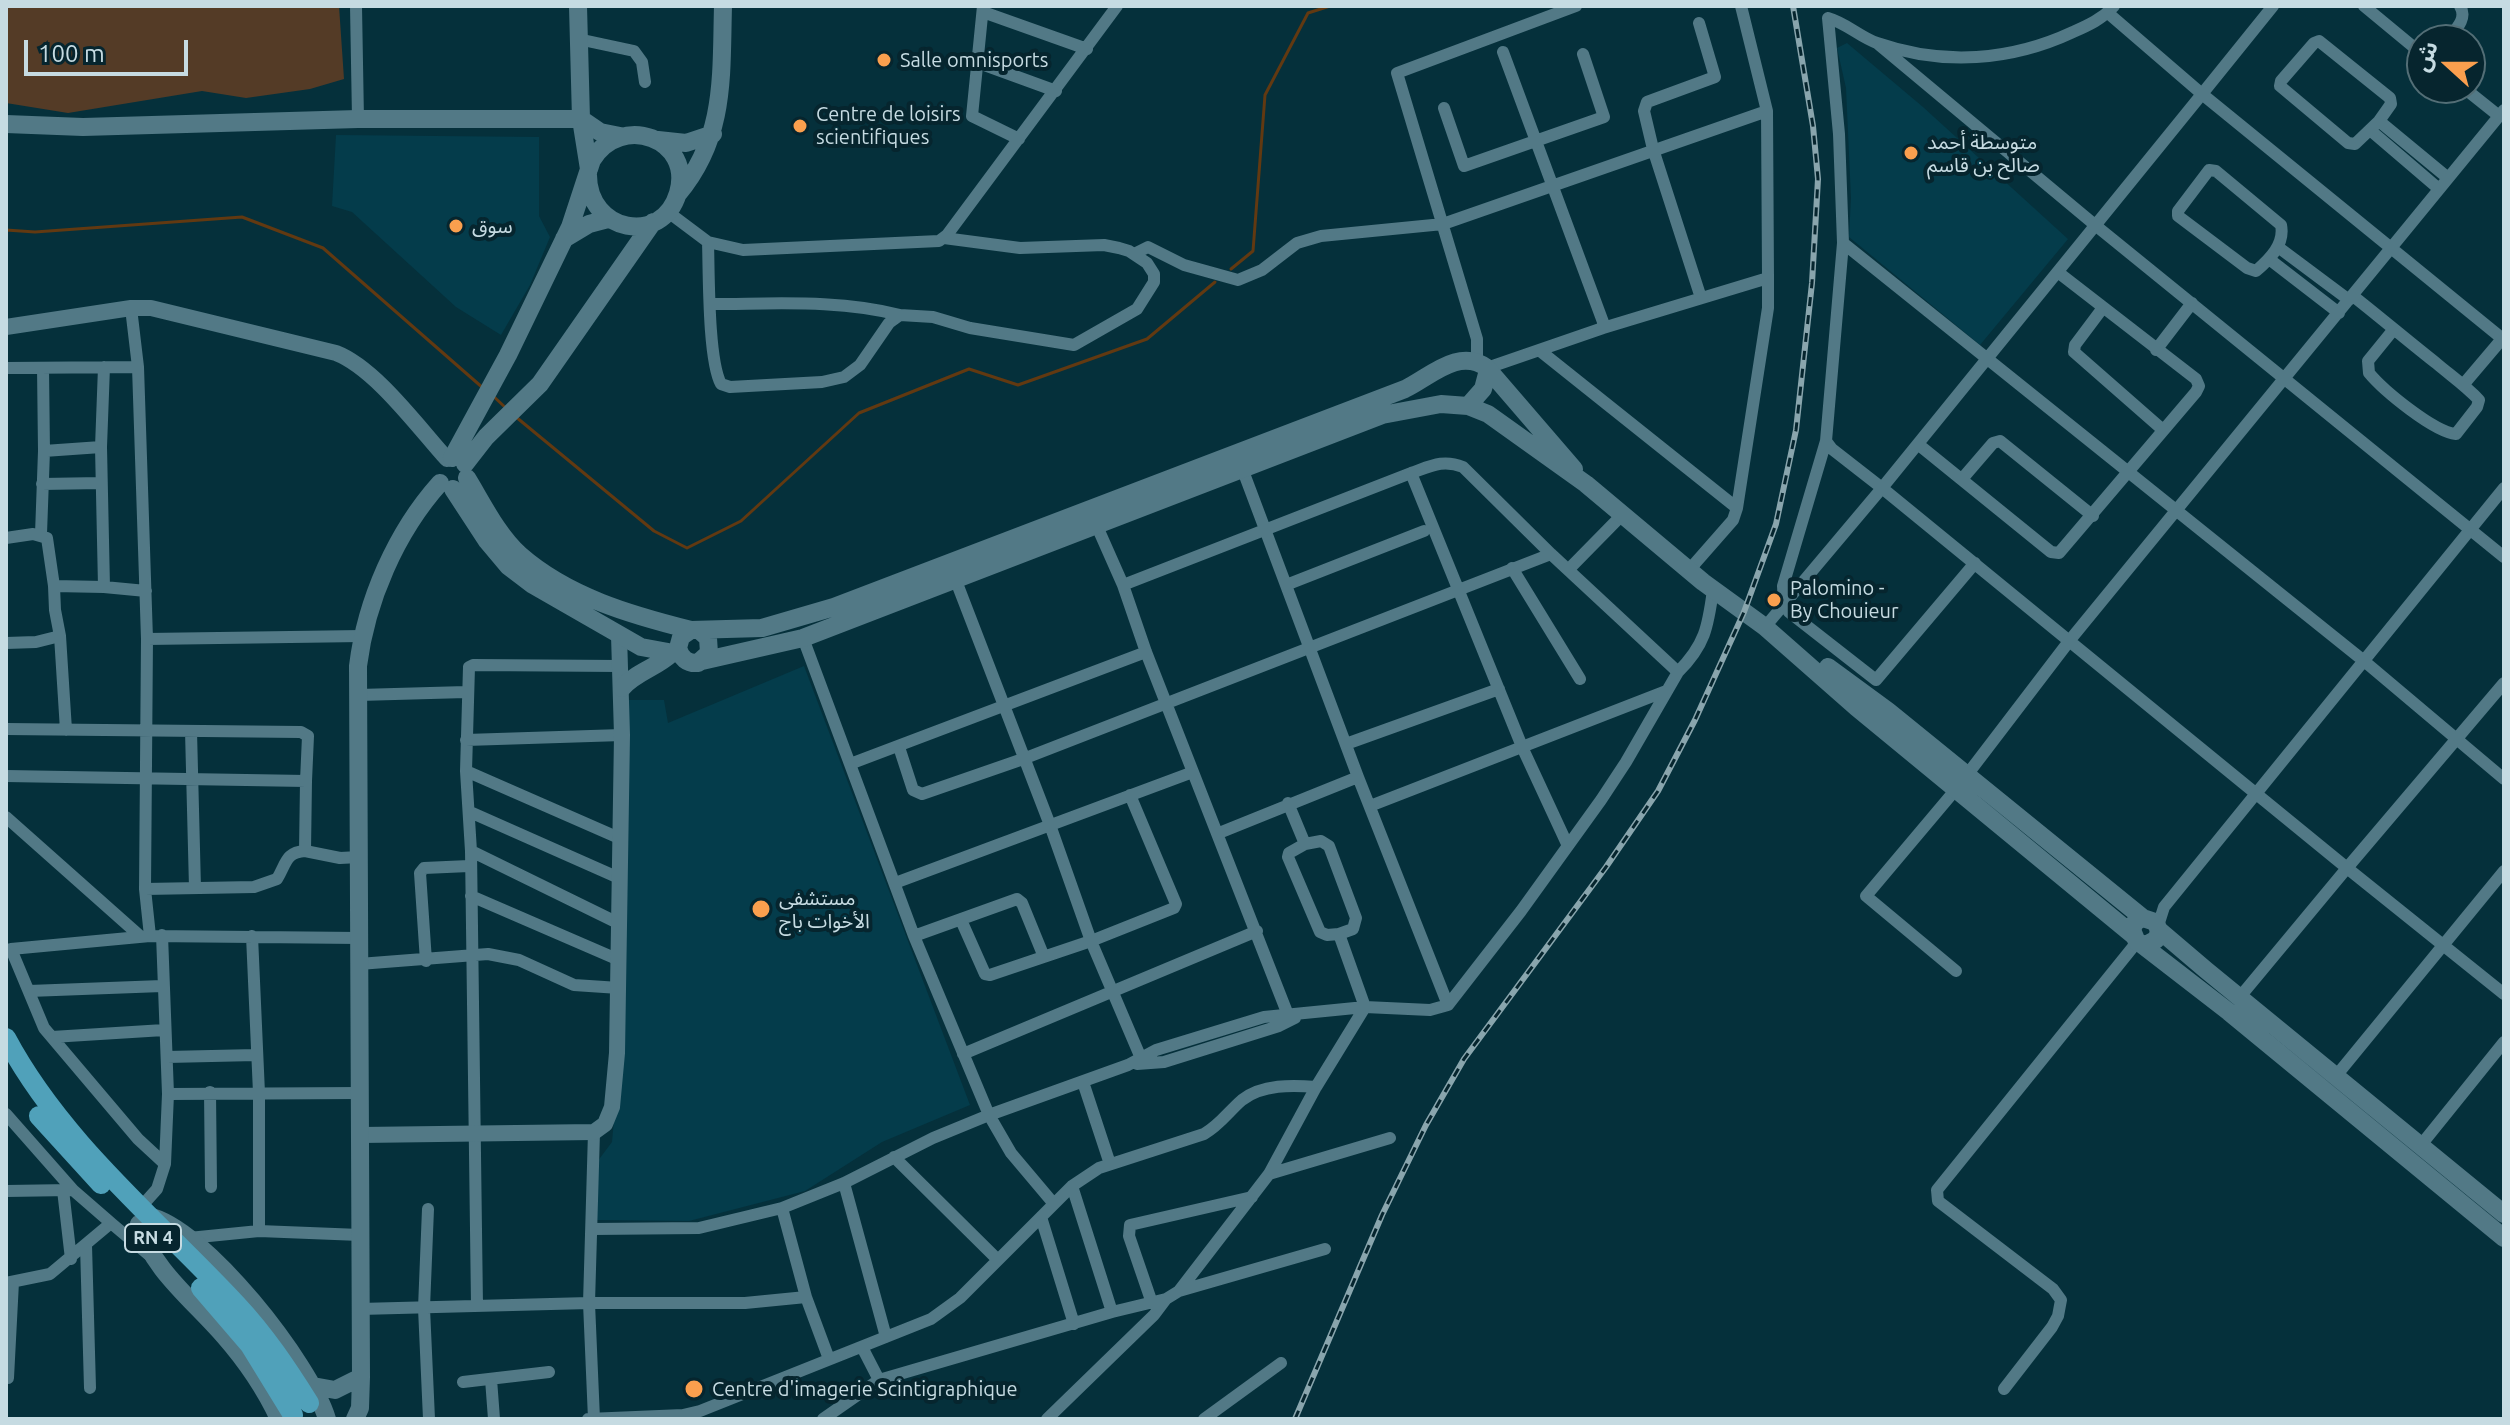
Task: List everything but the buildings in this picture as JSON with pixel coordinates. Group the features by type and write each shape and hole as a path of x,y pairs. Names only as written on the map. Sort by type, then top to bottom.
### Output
{"highway":[{"name":"RN 4","path":"6,1038 45,1101 143,1216"},
{"name":"RN 4","path":"6,1066 56,1136 239,1307 279,1355 298,1406"}],"main road":[{"path":"578,6 581,119 588,185 594,204 608,219 634,227 660,217"},
{"path":"358,1413 361,1377 359,695 362,636 382,577 424,501 540,384 695,173 713,134 720,90 723,6"},
{"path":"6,124 83,127 358,119 581,119 600,132 620,136 638,134 656,140 686,143 713,134"},
{"path":"620,136 597,152 564,239 508,355 461,438 454,472 487,541 508,566 533,585 641,647 675,654 688,662 803,638 952,571 1405,389 1464,359 1484,367 1586,484"},
{"path":"656,140 672,154 676,163 680,183 678,194"},
{"path":"564,239 589,224 608,219"},
{"path":"1441,404 1441,385 1446,366"},
{"path":"1468,406 1483,389 1484,367"},
{"path":"622,688 631,677 675,654 678,642 685,633 762,628 789,622 1096,524 1382,415 1441,404 1468,406 1488,414 1586,484 1713,590 1865,694"},
{"path":"454,472 519,554 555,579 603,604 695,631 708,638 711,648 702,661"},
{"path":"1690,569 1718,581 1865,694 2137,940 2504,1238"},
{"path":"1962,782 2151,923 2504,1214"},
{"path":"2137,940 2135,922 2151,923"},
{"path":"298,1406 285,1343 225,1273 189,1238 167,1221 143,1216 148,1251 227,1339 269,1399 298,1406 327,1419"},
{"path":"2504,1231 2504,1238"},
{"path":"298,1406 361,1377"}],"street":[{"path":"356,6 358,119"},
{"path":"944,238 1117,6"},
{"path":"1576,6 1397,73 1484,367 1768,278"},
{"path":"1690,569 1733,520 1737,508 1768,308 1767,111 1741,6"},
{"path":"1770,621 1919,445 2273,6"},
{"path":"2364,6 2406,41"},
{"path":"1019,139 972,116 983,9 1087,49"},
{"path":"1876,42 1931,56 1988,58 2055,41 2096,22 2111,9 2202,94 2503,340 2463,385"},
{"path":"1828,12 1876,42 2095,225 2504,557"},
{"path":"1828,12 1839,134 1843,243 1826,441 1783,586 1784,604 1865,694 1975,563"},
{"path":"1699,23 1715,77 1647,102 1644,111 1653,149 1701,298"},
{"path":"578,39 634,51 642,62 645,82"},
{"path":"2323,42 2390,98 2391,104 2374,126 2358,143 2348,143 2281,88 2281,81 2314,43 2323,42"},
{"path":"1503,52 1603,328"},
{"path":"1444,108 1464,166 1604,117 1583,54"},
{"path":"979,63 1056,91"},
{"path":"1134,254 1148,247 1184,265 1238,280 1262,270 1297,243 1321,236 1443,224 1767,111"},
{"path":"1956,971 1866,896 1962,782 2070,640 2177,513 2501,113"},
{"path":"2374,126 2448,178"},
{"path":"2374,126 2439,189"},
{"path":"2208,171 2216,171 2279,222 2282,233 2278,247 2269,259 2258,269 2251,270 2178,216 2178,211 2208,171"},
{"path":"660,217 708,242 743,250 927,243 944,238 1020,248 1104,245 1134,254 1152,269 1154,282 1137,309 1074,345 858,305 710,304"},
{"path":"708,242 710,304 717,377 721,384 730,387 822,382 844,377 860,365 889,323 900,315"},
{"path":"1843,243 2364,661 2504,779"},
{"path":"2278,247 2394,329 2476,397 2479,403 2454,435 2422,417 2368,371 2368,361 2394,329"},
{"path":"2269,259 2339,313"},
{"path":"1919,445 2054,554 2062,552 2198,390 2196,379 2059,273"},
{"path":"2156,350 2192,303"},
{"path":"131,308 138,367 146,591 145,889 162,986 168,1094 165,1164 143,1216"},
{"path":"6,327 131,308 179,313 346,357 375,380 454,472"},
{"path":"2102,309 2075,345 2074,352 2163,430"},
{"path":"1539,350 1737,508"},
{"path":"104,367 101,447 104,587"},
{"path":"6,368 138,367"},
{"path":"41,534 43,368"},
{"path":"1826,441 1832,449 2504,994"},
{"path":"1962,479 1993,443 2000,441 2093,516"},
{"path":"44,451 101,447"},
{"path":"1123,585 1442,461 1463,467 1678,672"},
{"path":"1242,468 1448,1005"},
{"path":"1411,473 1523,749 1568,846"},
{"path":"42,484 101,483"},
{"path":"2151,923 2504,488"},
{"path":"1568,570 1622,515"},
{"path":"1096,524 1123,585 1193,772 1293,1017"},
{"path":"1286,585 1424,531"},
{"path":"6,538 41,534 49,541 60,636 66,730"},
{"path":"899,747 913,790 919,794 1023,759 1551,554"},
{"path":"1512,568 1580,679"},
{"path":"952,571 1050,825 1091,941 1142,1061"},
{"path":"54,586 146,591"},
{"path":"593,1229 699,1228 782,1208 844,1183 989,1115 1142,1061 1156,1050 1264,1017 1293,1017 1365,1007 1430,1010 1448,1005 1568,846 1626,762 1678,672 1695,655 1705,635 1713,590"},
{"path":"361,1135 594,1132 605,1124 612,1107 619,988 622,688 619,635"},
{"path":"6,643 36,642 60,636"},
{"path":"147,639 362,636"},
{"path":"803,638 914,936 989,1115 1011,1153 1054,1204"},
{"path":"850,764 1146,652"},
{"path":"477,1305 471,851 466,771 469,667 620,666"},
{"path":"2239,998 2504,683"},
{"path":"1346,744 1499,689"},
{"path":"1370,806 1666,691"},
{"path":"359,695 466,692"},
{"path":"6,729 304,733 308,736 305,851"},
{"path":"191,731 195,888"},
{"path":"466,740 622,735"},
{"path":"466,771 619,838"},
{"path":"895,883 1193,772"},
{"path":"6,776 306,781"},
{"path":"1219,833 1358,777"},
{"path":"961,920 986,975 1091,941 1175,906 1130,795"},
{"path":"1288,803 1305,844"},
{"path":"470,812 619,878"},
{"path":"6,817 151,936"},
{"path":"1321,841 1329,846 1356,918 1353,929 1339,934 1320,932 1288,857 1289,853 1305,844 1321,841"},
{"path":"145,889 254,887 272,882 279,876 292,853 305,851 326,856 359,857"},
{"path":"471,851 620,924"},
{"path":"426,961 420,873 424,868 469,866"},
{"path":"2336,1076 2504,871"},
{"path":"471,896 619,960"},
{"path":"914,936 1019,899 1044,957"},
{"path":"963,1054 1257,931"},
{"path":"1339,934 1365,1007"},
{"path":"165,1164 130,1130 40,1021 9,949 151,936 359,938"},
{"path":"252,936 259,1093 259,1231"},
{"path":"2004,1389 2052,1327 2061,1300 2053,1289 1938,1201 1937,1190 2137,940"},
{"path":"359,964 488,954 519,960 574,985 619,988"},
{"path":"29,991 162,986"},
{"path":"1179,1291 1269,1174 1316,1087 1365,1007"},
{"path":"52,1037 164,1030"},
{"path":"2421,1145 2504,1042"},
{"path":"167,1057 256,1055"},
{"path":"1083,1082 1110,1164"},
{"path":"594,1132 589,1303 592,1419 672,1415 700,1411 943,1312 1088,1173 1204,1134 1214,1129 1251,1094 1283,1086 1316,1087"},
{"path":"210,1092 211,1187"},
{"path":"168,1094 361,1093"},
{"path":"6,1114 68,1190 154,1259"},
{"path":"1269,1174 1390,1138"},
{"path":"894,1157 997,1259"},
{"path":"844,1183 886,1337"},
{"path":"1072,1186 1112,1312"},
{"path":"6,1191 68,1190"},
{"path":"68,1190 71,1259"},
{"path":"1152,1303 1129,1236 1130,1225 1252,1197"},
{"path":"782,1208 806,1297 829,1359"},
{"path":"428,1209 424,1308 429,1419"},
{"path":"1041,1217 1074,1324"},
{"path":"8,1378 10,1282 50,1274 111,1223"},
{"path":"189,1238 259,1231 360,1235"},
{"path":"86,1245 90,1388"},
{"path":"823,1419 879,1380 1166,1299 1179,1291 1325,1249"},
{"path":"360,1309 589,1303 745,1303 806,1297"},
{"path":"1047,1419 1154,1315 1166,1299"},
{"path":"862,1347 879,1380"},
{"path":"1204,1419 1281,1363"},
{"path":"463,1382 549,1372"},
{"path":"491,1379 494,1419"}],"shaded area":[{"path":"6,6 339,6 344,79 310,89 246,98 202,91 68,113 6,103"},
{"name":"متوسطة أحمد صالح بن قاسم","path":"1847,43 1923,107 2068,239 1980,345 1849,237 1851,198 1846,88 1837,48"},
{"name":"سوق","path":"336,135 539,137 539,216 550,237 530,285 501,335 456,307 352,212 332,206"},
{"name":"مستشفى الأخوات باج","path":"804,666 970,1105 882,1142 805,1191 689,1221 596,1220 597,1162 612,1142 624,1006 624,700 664,700 668,723"}],"waterway":[{"path":"1231,269 1253,251 1265,95 1308,13 1330,6"},
{"path":"6,230 35,232 242,217 323,248 483,388"},
{"path":"516,417 654,531 687,548 741,521 859,413 969,369 1018,385 1147,339 1215,282"},
{"path":"492,395 507,409"}],"railway":[{"path":"1295,1419 1382,1215 1426,1125 1464,1059 1606,867 1658,791 1695,720 1744,612 1776,524 1796,430 1812,283 1818,179 1813,126 1793,6"}],"place":[{"name":"Salle omnisports","path":"884,60"},
{"name":"Centre de loisirs scientifiques","path":"800,126"},
{"name":"متوسطة أحمد صالح بن قاسم","path":"1911,153"},
{"name":"سوق","path":"456,226"},
{"name":"Palomino - By Chouieur","path":"1774,600"},
{"name":"مستشفى الأخوات باج","path":"761,909"},
{"name":"Centre d'imagerie Scintigraphique","path":"694,1389"}]}
